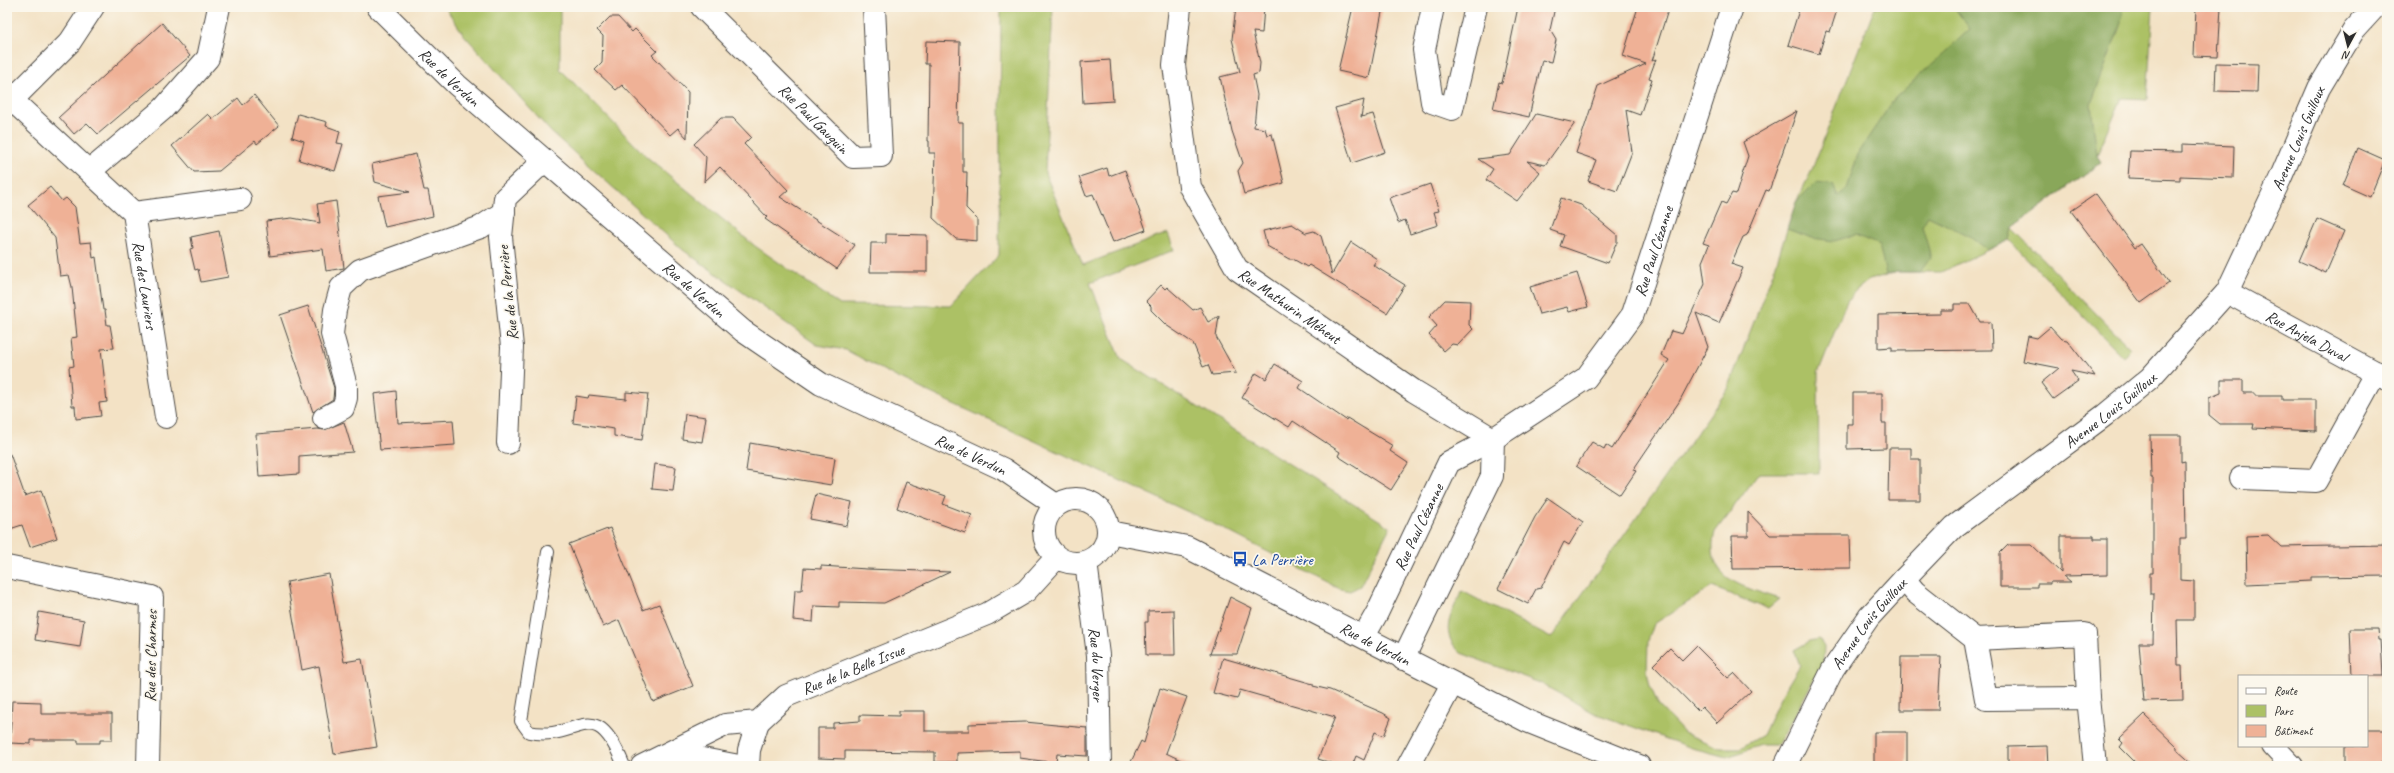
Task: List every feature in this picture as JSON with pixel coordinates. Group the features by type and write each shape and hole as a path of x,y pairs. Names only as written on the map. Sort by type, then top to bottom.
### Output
{"street":[{"path":"93,7 70,42 10,103 90,171 134,213 240,199"},
{"path":"90,171 163,109 208,58 219,7"},
{"name":"Rue de Verdun","path":"378,7 457,85 743,331 821,384 1003,469 1056,505"},
{"name":"Rue Paul Gauguin","path":"702,7 853,156 881,156 874,7"},
{"name":"Rue Mathurin Méheut","path":"1180,7 1174,65 1190,187 1237,269 1414,391 1493,438"},
{"path":"1433,7 1424,50 1432,102 1452,109 1476,7"},
{"name":"Rue Paul Cézanne","path":"1364,636 1377,613 1449,462 1493,438 1586,378 1633,314 1732,7"},
{"name":"Avenue Louis Guilloux","path":"1785,766 1833,669 1869,617 1904,579 1954,527 2105,415 2150,378 2227,292 2280,179 2319,88 2354,30 2375,7"},
{"name":"Rue de la Perrière","path":"508,443 512,347 501,237 505,198 544,161"},
{"path":"324,418 344,408 346,398 346,386 332,334 335,310 341,288 360,270 481,227 504,212"},
{"name":"Rue des Lauriers","path":"134,213 166,417"},
{"name":"Rue Anjela Duval","path":"2227,292 2381,375"},
{"path":"2241,478 2316,481 2381,375"},
{"path":"1403,659 1492,476 1493,438"},
{"path":"1066,500 1086,500 1103,513 1109,532 1102,551 1086,562 1076,564 1056,558 1049,551 1043,531 1049,512 1056,505 1066,500"},
{"name":"Rue de Verdun","path":"1109,532 1187,547 1364,636 1403,659 1527,721 1639,766"},
{"name":"Rue de la Belle Issue","path":"758,722 786,696 987,614 1026,591 1056,558"},
{"name":"Rue du Verger","path":"1086,562 1098,655 1100,766"},
{"name":"Rue des Charmes","path":"7,567 152,596 148,766"},
{"path":"1904,579 1915,592 1975,639 2084,634 2088,698 2095,766"},
{"path":"1975,639 1986,699 2088,698"},
{"path":"1408,766 1452,684"},
{"path":"643,766 724,725 758,722 749,750 748,766"},
{"path":"2274,747 2292,766"},
{"path":"643,766 692,757 739,766"}],"lane":[{"path":"548,552 521,721 530,732 543,735 584,724 603,728 615,743 624,766"}],"green space":[{"path":"445,7 560,7 560,69 647,157 755,246 840,305 951,306 999,255 1001,7 1053,7 1045,173 1083,265 1168,233 1174,250 1090,283 1121,359 1390,527 1360,586 1350,591 1340,589 1210,522 896,377 846,350 817,345 683,250 551,132 464,35"},
{"path":"1875,7 2153,7 2147,99 2122,98 2097,156 2101,162 2012,228 2130,348 2123,357 2009,240 1941,272 1897,272 1869,280 1855,291 1847,301 1818,373 1819,473 1759,473 1715,532 1713,548 1715,561 1721,571 1730,579 1741,585 1780,599 1768,609 1712,587 1654,624 1648,641 1647,672 1650,686 1659,706 1684,733 1720,748 1740,748 1763,735 1781,696 1800,665 1794,650 1810,641 1819,639 1824,647 1823,663 1778,745 1761,745 1727,757 1692,748 1594,713 1540,683 1461,653 1454,646 1448,631 1451,615 1462,591 1551,638 1728,389 1775,267 1796,202 1811,172"},
{"path":"1954,7 2124,7 2120,26 2091,104 2097,156 2101,162 2012,228 2009,240 1988,250 1971,237 1928,216 1922,226 1931,257 1920,272 1897,272 1886,275 1879,245 1855,235 1834,241 1812,238 1787,229 1796,202 1815,183 1833,185 1838,196 1847,189 1859,151 1895,98 1970,29"}],"building":[{"path":"1236,7 1264,7 1262,33 1253,32 1260,63 1259,73 1253,75 1257,95 1254,127 1265,129 1267,135 1272,134 1284,183 1244,194 1238,171 1243,163 1232,131 1220,77 1240,72 1232,39"},
{"path":"1353,7 1383,7 1369,78 1338,71"},
{"path":"1518,7 1555,7 1550,30 1556,40 1551,62 1542,60 1529,117 1493,109 1499,82 1502,83"},
{"path":"1638,7 1669,7 1652,61 1656,59 1649,78 1652,79 1640,115 1626,110 1632,152 1617,191 1588,181 1596,160 1576,153 1598,86 1646,64 1623,56"},
{"path":"1800,7 1838,7 1830,32 1826,31 1819,54 1788,45"},
{"path":"2196,7 2221,7 2218,57 2194,56"},
{"path":"610,17 618,17 632,32 635,29 657,51 652,55 688,92 687,138 678,128 670,135 622,85 616,90 595,70 602,63 603,36 597,30"},
{"path":"162,23 190,56 98,134 87,123 74,134 59,117"},
{"path":"926,41 960,42 958,123 963,123 963,172 967,172 966,208 977,219 977,241 956,239 933,218 935,153 929,153 928,141 929,64 925,64"},
{"path":"1110,60 1113,101 1083,103 1081,62"},
{"path":"2216,63 2258,64 2257,92 2215,91"},
{"path":"254,95 279,126 257,144 255,141 219,171 194,172 172,146 208,114 213,119 238,98 243,105"},
{"path":"1364,100 1361,117 1373,114 1385,152 1352,163 1335,108"},
{"path":"1797,111 1769,191 1766,190 1747,235 1743,237 1731,264 1743,268 1719,323 1696,313 1708,347 1679,402 1633,470 1636,471 1620,495 1576,466 1592,442 1604,449 1606,445 1612,449 1669,360 1661,355 1671,331 1682,334 1705,284 1702,262 1709,245 1703,243 1721,202 1726,204 1732,193 1736,194 1748,156 1743,142"},
{"path":"298,114 327,122 326,126 340,131 337,143 343,144 335,171 299,160 304,141 292,137"},
{"path":"1536,114 1575,123 1545,165 1527,161 1540,172 1517,201 1486,180 1493,169 1478,159 1510,155"},
{"path":"721,118 733,118 751,137 744,144 788,190 780,197 855,245 837,269 765,219 767,217 720,167 704,182 706,157 694,144"},
{"path":"2182,144 2234,146 2233,178 2180,176 2180,180 2128,178 2130,151 2182,152"},
{"path":"2358,148 2385,160 2370,197 2343,185"},
{"path":"416,154 424,190 428,190 433,216 385,227 378,196 410,192 375,182 372,164"},
{"path":"1107,168 1109,176 1125,170 1146,230 1113,242 1093,194 1086,196 1079,177"},
{"path":"1430,184 1439,211 1434,212 1438,225 1410,234 1405,220 1398,223 1389,198"},
{"path":"50,187 62,201 66,198 75,207 80,243 91,242 93,258 96,257 103,310 105,310 107,325 110,325 114,348 101,349 107,402 99,403 101,416 76,419 75,406 72,406 69,367 74,366 71,338 77,337 72,287 69,275 60,276 55,238 28,205"},
{"path":"2096,194 2135,248 2141,244 2169,283 2141,303 2071,211"},
{"path":"1561,198 1581,205 1617,235 1617,242 1608,263 1560,246 1564,235 1550,230"},
{"path":"336,201 344,268 326,271 323,249 270,256 266,221 292,218 320,223 317,204"},
{"path":"2317,219 2344,231 2326,273 2299,261"},
{"path":"1292,224 1306,233 1314,231 1321,236 1332,274 1351,242 1377,259 1373,265 1405,285 1387,313 1309,265 1307,267 1293,259 1289,259 1267,246 1263,231"},
{"path":"219,231 228,277 201,282 198,269 195,270 190,249 193,248 191,237"},
{"path":"886,234 927,235 927,272 870,272 871,243 886,243"},
{"path":"1577,273 1588,307 1569,312 1567,307 1539,314 1530,287"},
{"path":"1161,285 1165,289 1167,287 1193,310 1200,307 1208,322 1219,316 1216,337 1236,373 1212,375 1208,365 1203,367 1193,343 1166,325 1151,310 1151,306 1146,301"},
{"path":"1445,300 1470,301 1469,325 1473,329 1458,345 1452,344 1444,351 1429,335 1437,326 1429,317"},
{"path":"1954,304 1970,304 1980,322 1991,322 1992,350 1892,351 1892,347 1878,348 1878,315 1941,314 1941,310 1954,310"},
{"path":"308,306 334,388 333,399 313,412 280,315"},
{"path":"2050,327 2061,339 2067,340 2095,376 2071,371 2078,381 2053,399 2041,383 2059,368 2023,361 2028,336 2037,338"},
{"path":"1275,364 1303,381 1299,388 1346,420 1347,418 1393,446 1390,451 1408,463 1391,490 1338,456 1340,452 1293,421 1289,427 1242,398 1256,373 1266,379"},
{"path":"2221,380 2243,380 2243,393 2255,393 2255,396 2282,396 2282,400 2316,400 2316,431 2253,428 2254,424 2220,424 2209,415 2209,398 2221,393"},
{"path":"396,391 398,423 453,420 455,445 380,450 374,394"},
{"path":"626,392 648,394 642,440 614,436 614,429 573,423 576,396 588,398 589,395 626,399"},
{"path":"1853,393 1882,393 1882,423 1886,423 1886,448 1847,449 1847,424 1853,424"},
{"path":"685,414 706,417 702,442 682,439"},
{"path":"344,422 353,452 299,456 299,474 259,477 256,434 318,429 324,430"},
{"path":"2150,435 2181,435 2181,462 2185,461 2186,539 2180,539 2180,580 2194,581 2194,620 2177,620 2178,665 2182,665 2183,700 2144,701 2139,643 2153,643 2154,594 2150,594 2150,573 2153,573 2153,478 2151,478"},
{"path":"750,443 835,458 831,485 746,471"},
{"path":"1889,448 1911,448 1911,459 1920,459 1920,500 1888,500"},
{"path":"7,454 10,454 25,496 41,490 57,538 30,547 22,525 7,530"},
{"path":"655,464 676,467 673,491 652,489"},
{"path":"906,482 946,496 943,504 972,515 965,533 897,508"},
{"path":"816,494 852,502 847,526 810,519"},
{"path":"1548,498 1583,522 1569,545 1564,542 1541,588 1536,589 1528,604 1498,589 1535,517"},
{"path":"1748,512 1770,535 1850,535 1851,568 1733,569 1732,536 1748,536"},
{"path":"610,528 643,610 659,604 693,686 653,702 619,620 603,627 569,544"},
{"path":"2268,535 2281,547 2387,545 2387,576 2311,577 2311,581 2247,584 2246,536"},
{"path":"2061,536 2094,536 2094,539 2107,539 2107,575 2064,576 2071,582 2050,582 2050,584 2037,584 2037,587 2000,587 2000,553 2008,545 2032,545 2061,573"},
{"path":"821,566 950,572 884,603 839,602 839,607 814,606 813,622 793,620 795,590 802,590 804,568 821,569"},
{"path":"329,574 344,662 362,659 377,747 334,754 319,666 302,670 287,582"},
{"path":"1230,597 1252,608 1237,654 1210,654"},
{"path":"1174,610 1175,655 1146,655 1145,622 1148,622 1148,611"},
{"path":"39,612 84,620 80,647 35,640"},
{"path":"2350,629 2378,629 2379,640 2381,640 2383,676 2352,675"},
{"path":"1696,646 1728,678 1734,673 1751,691 1717,723 1702,707 1698,711 1653,665 1670,648 1682,660"},
{"path":"1901,657 1941,657 1938,710 1900,710"},
{"path":"1223,658 1313,684 1313,686 1330,690 1383,713 1391,718 1384,736 1375,732 1364,760 1356,756 1352,766 1341,766 1318,759 1335,717 1240,690 1237,699 1213,693"},
{"path":"1160,688 1187,697 1166,753 1193,766 1129,766 1141,741 1144,743"},
{"path":"12,701 41,702 41,714 112,714 112,740 100,740 100,743 78,743 78,740 31,740 31,744 10,743"},
{"path":"899,711 925,711 925,731 969,731 969,724 1025,722 1087,728 1087,756 1057,754 1056,763 1020,758 1020,751 957,753 957,762 935,762 935,752 845,751 845,759 818,758 818,728 833,728 833,723 860,721 860,715 899,716"},
{"path":"2144,715 2177,747 2177,750 2195,766 2139,766 2120,747 2123,743 2119,739"},
{"path":"2368,730 2387,730 2387,762 2379,762 2379,766 2345,766 2345,747 2368,747"},
{"path":"1874,732 1907,732 1907,766 1874,766"},
{"path":"2047,746 2048,766 2008,766 2008,747"}],"place":[{"name":"La Perrière","path":"1240,559"}]}
